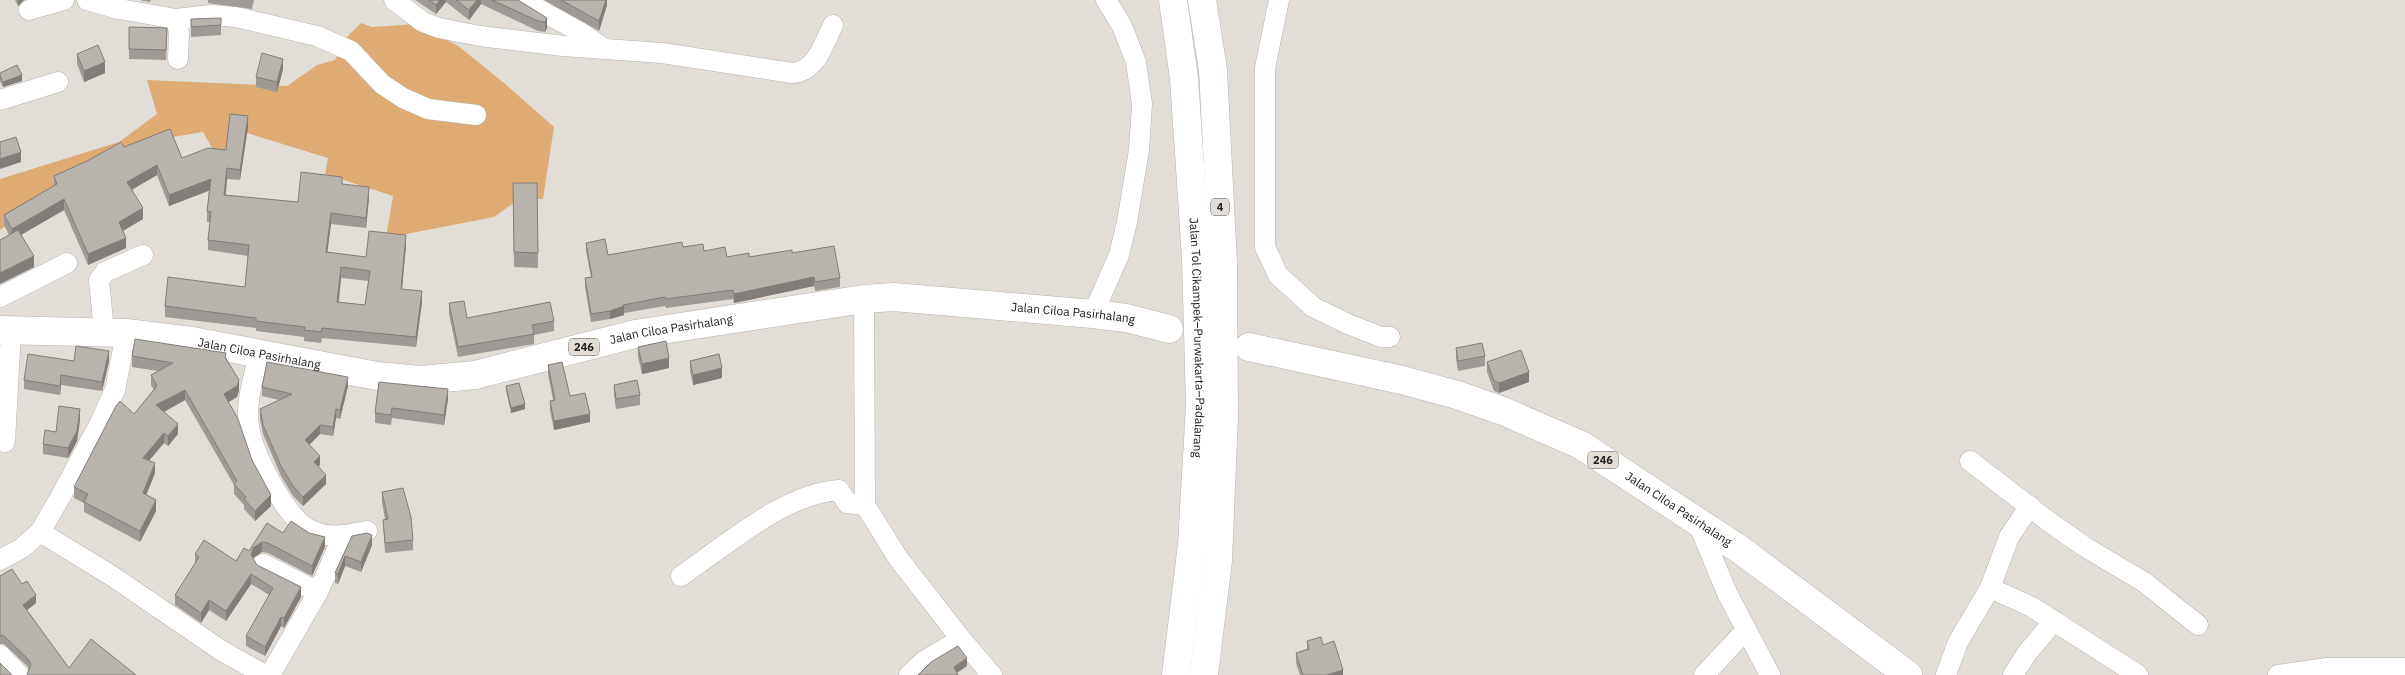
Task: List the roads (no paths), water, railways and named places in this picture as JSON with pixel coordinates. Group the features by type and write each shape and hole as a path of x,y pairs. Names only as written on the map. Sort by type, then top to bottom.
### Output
{"main road":[{"name":"Jalan Tol Cikampek–Purwakarta–Padalarang","path":"1173,0 1184,78 1196,247 1200,405 1192,546 1176,675"},
{"name":"Jalan Tol Cikampek–Purwakarta–Padalarang","path":"1202,0 1213,70 1223,263 1224,406 1218,560 1204,675"},
{"name":"Jalan Ciloa Pasirhalang","path":"6,331 115,332 192,340 377,376 421,380 462,377 526,363 635,334 864,299 909,298 1092,314 1126,318 1169,329"},
{"name":"Jalan Ciloa Pasirhalang","path":"1249,347 1402,380 1457,395 1503,411 1581,445 1742,551 1908,675"}],"street":[{"path":"29,10 64,0"},
{"path":"87,0 119,9 176,19 211,15 236,17 318,36 351,51 382,84 403,98 428,109 476,115"},
{"path":"394,0 423,22 439,28 512,40 662,53 792,73 802,72 813,64 833,26"},
{"path":"522,0 580,32 603,48"},
{"path":"1092,314 1119,255 1127,222 1138,150 1142,104 1136,62 1122,26 1106,0"},
{"path":"1279,0 1265,68 1266,247 1278,275 1314,307 1348,324 1382,337 1390,337"},
{"path":"176,19 180,32 178,59"},
{"path":"0,100 58,82"},
{"path":"0,560 22,548 40,532 100,423 115,390 115,332 99,280 105,272 143,256"},
{"path":"0,298 67,263"},
{"path":"864,299 865,505 898,558 961,639 992,675"},
{"path":"5,442 4,379 6,331"},
{"path":"259,354 250,395 248,426 260,464 289,508 306,528 331,536 343,536 366,531"},
{"path":"1970,461 2085,548 2144,582 2198,625"},
{"path":"681,576 794,501 823,491 839,490 847,502 865,505"},
{"path":"1946,675 1958,642 1990,588 2008,537 2030,506"},
{"path":"1698,523 1727,593 1770,675"},
{"path":"40,532 112,576 222,651 265,675"},
{"path":"270,675 318,592 343,536"},
{"path":"263,564 318,592"},
{"path":"1990,588 2032,607 2138,675"},
{"path":"2013,675 2027,654 2054,621"},
{"path":"1704,675 1746,630"},
{"path":"909,675 924,662 961,639"},
{"path":"0,655 18,675"},
{"path":"2278,675 2327,668 2405,668"}]}
